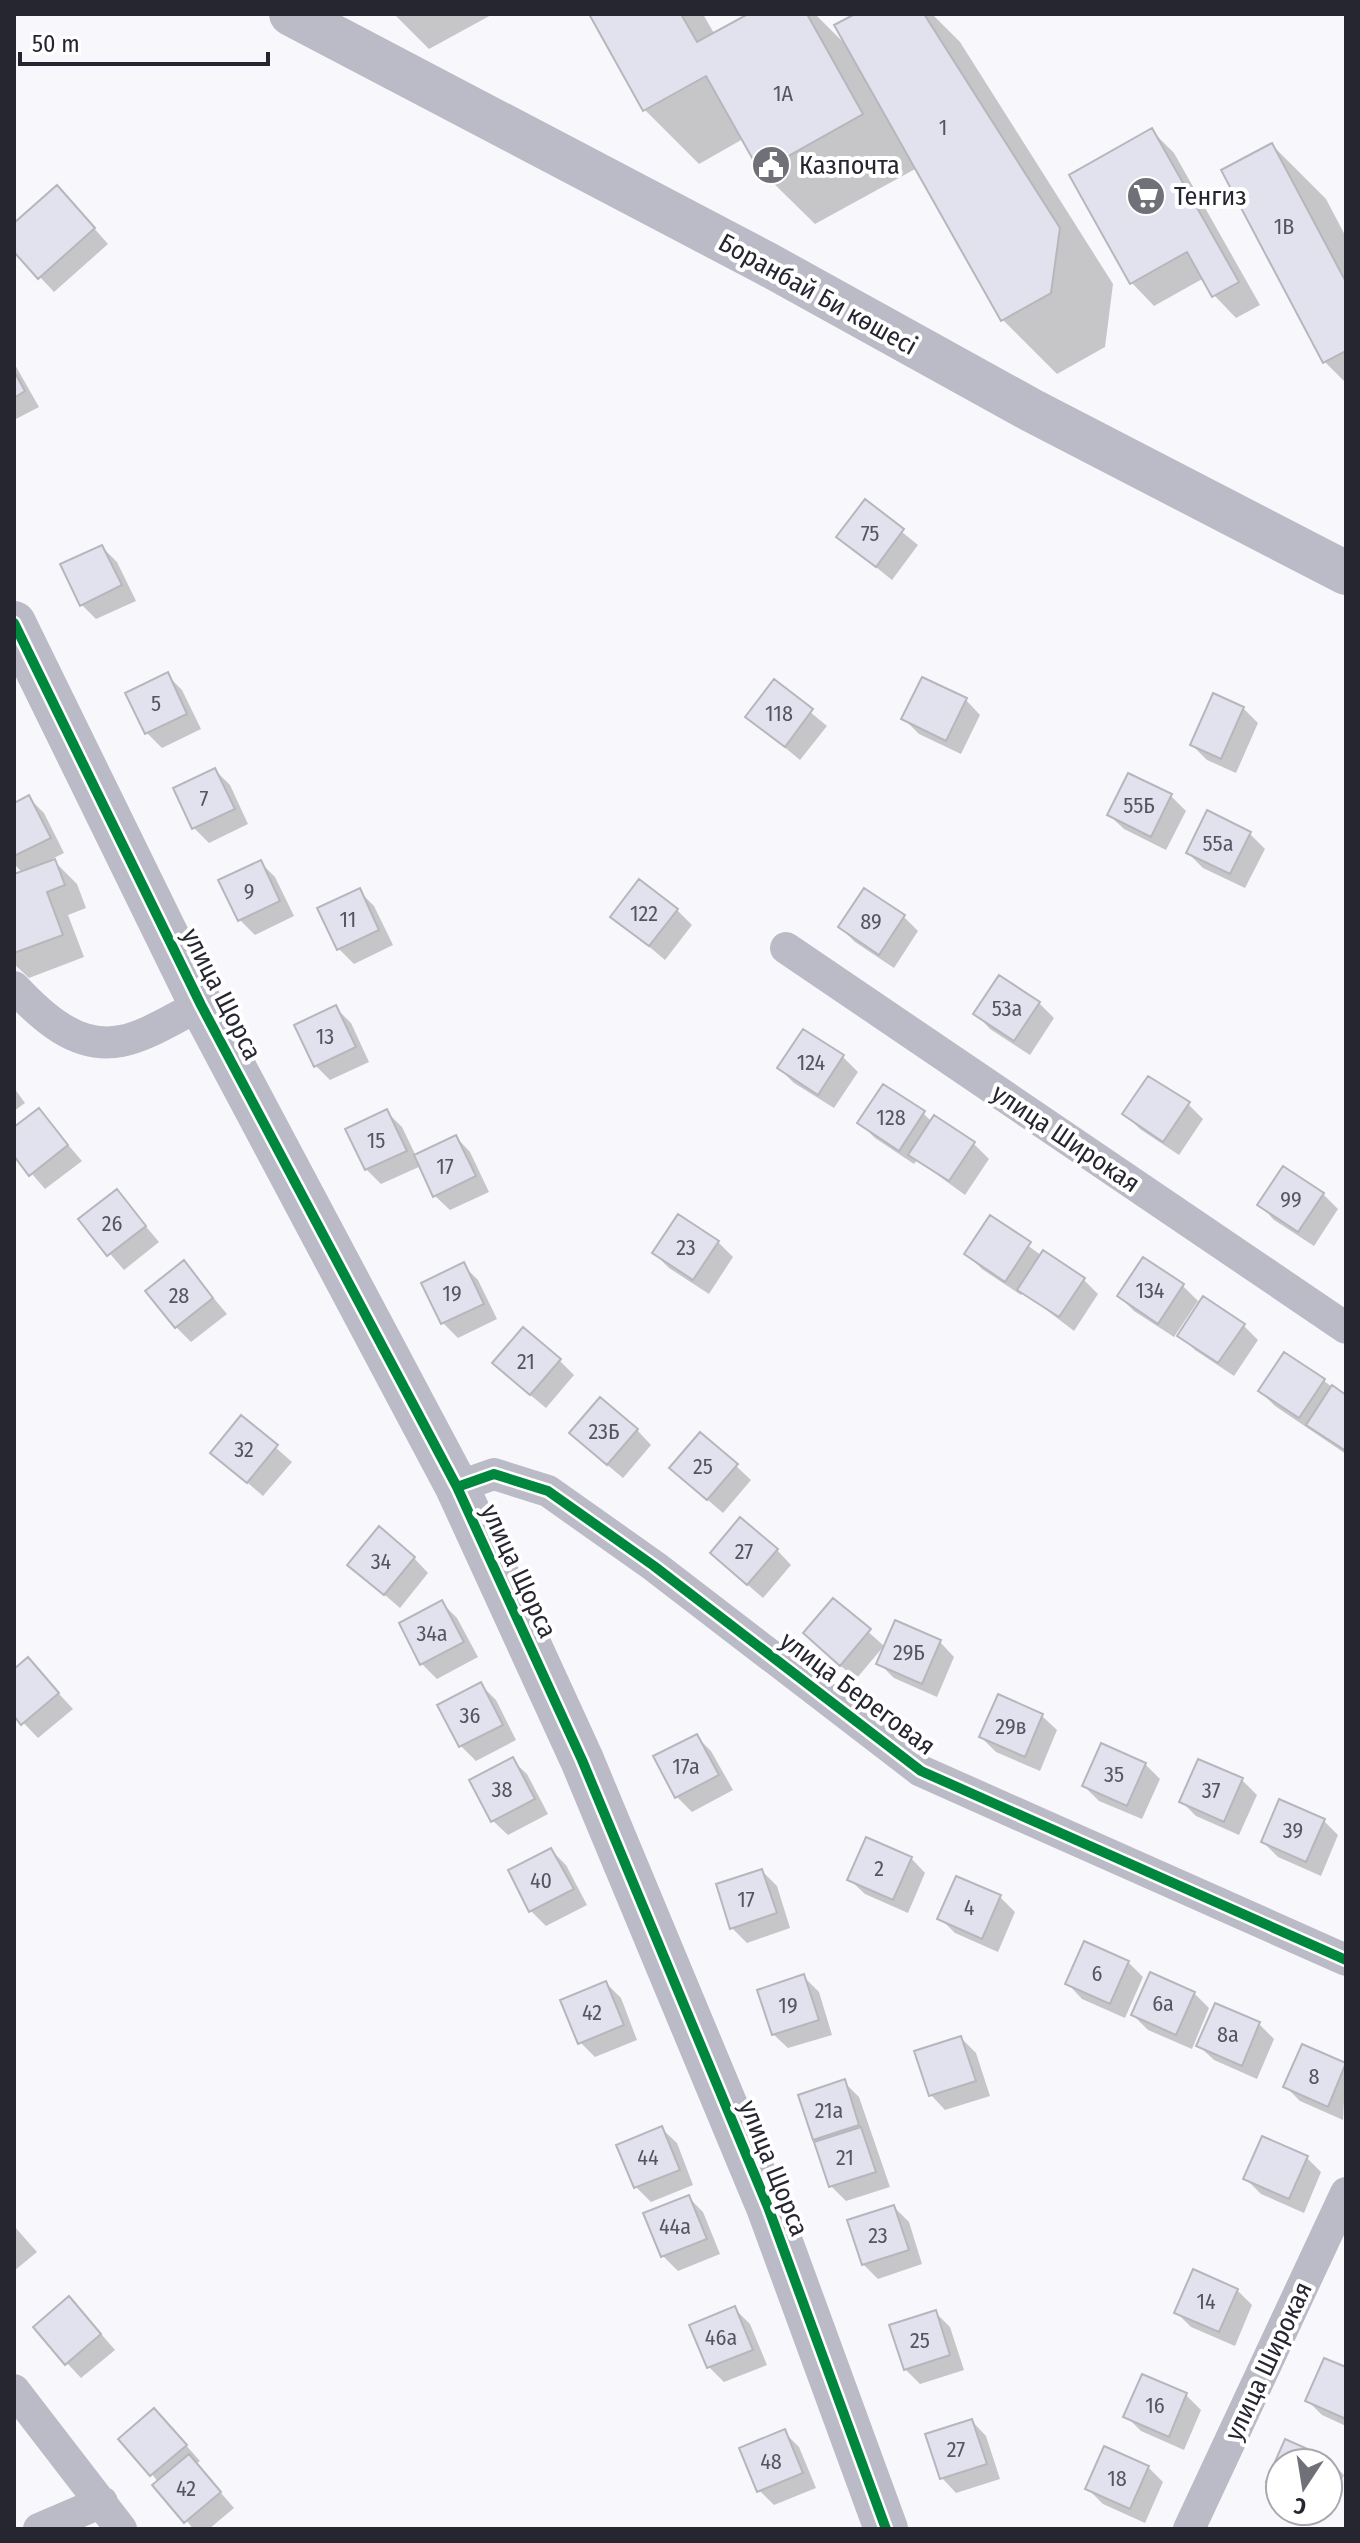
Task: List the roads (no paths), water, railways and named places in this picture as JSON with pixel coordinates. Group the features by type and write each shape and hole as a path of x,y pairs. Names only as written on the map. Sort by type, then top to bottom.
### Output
{"street":[{"name":"Боранбай Би көшесі","path":"291,14 767,264 1031,410 1346,573"},
{"name":"улица Щорса","path":"14,623 201,1005 457,1487 582,1760 768,2207 886,2529"},
{"name":"улица Широкая","path":"786,948 1346,1328"},
{"name":"улица Щорса","path":"14,987 48,1022 83,1038 120,1041 201,1005"},
{"name":"улица Береговая","path":"457,1487 494,1474 548,1491 654,1566 921,1771 1346,1960"},
{"name":"улица Широкая","path":"1189,2529 1346,2193"},
{"path":"14,2390 121,2529"},
{"path":"39,2529 102,2502"}],"place":[{"name":"Казпочта","path":"771,165"},
{"name":"Тенгиз","path":"1146,196"}]}
